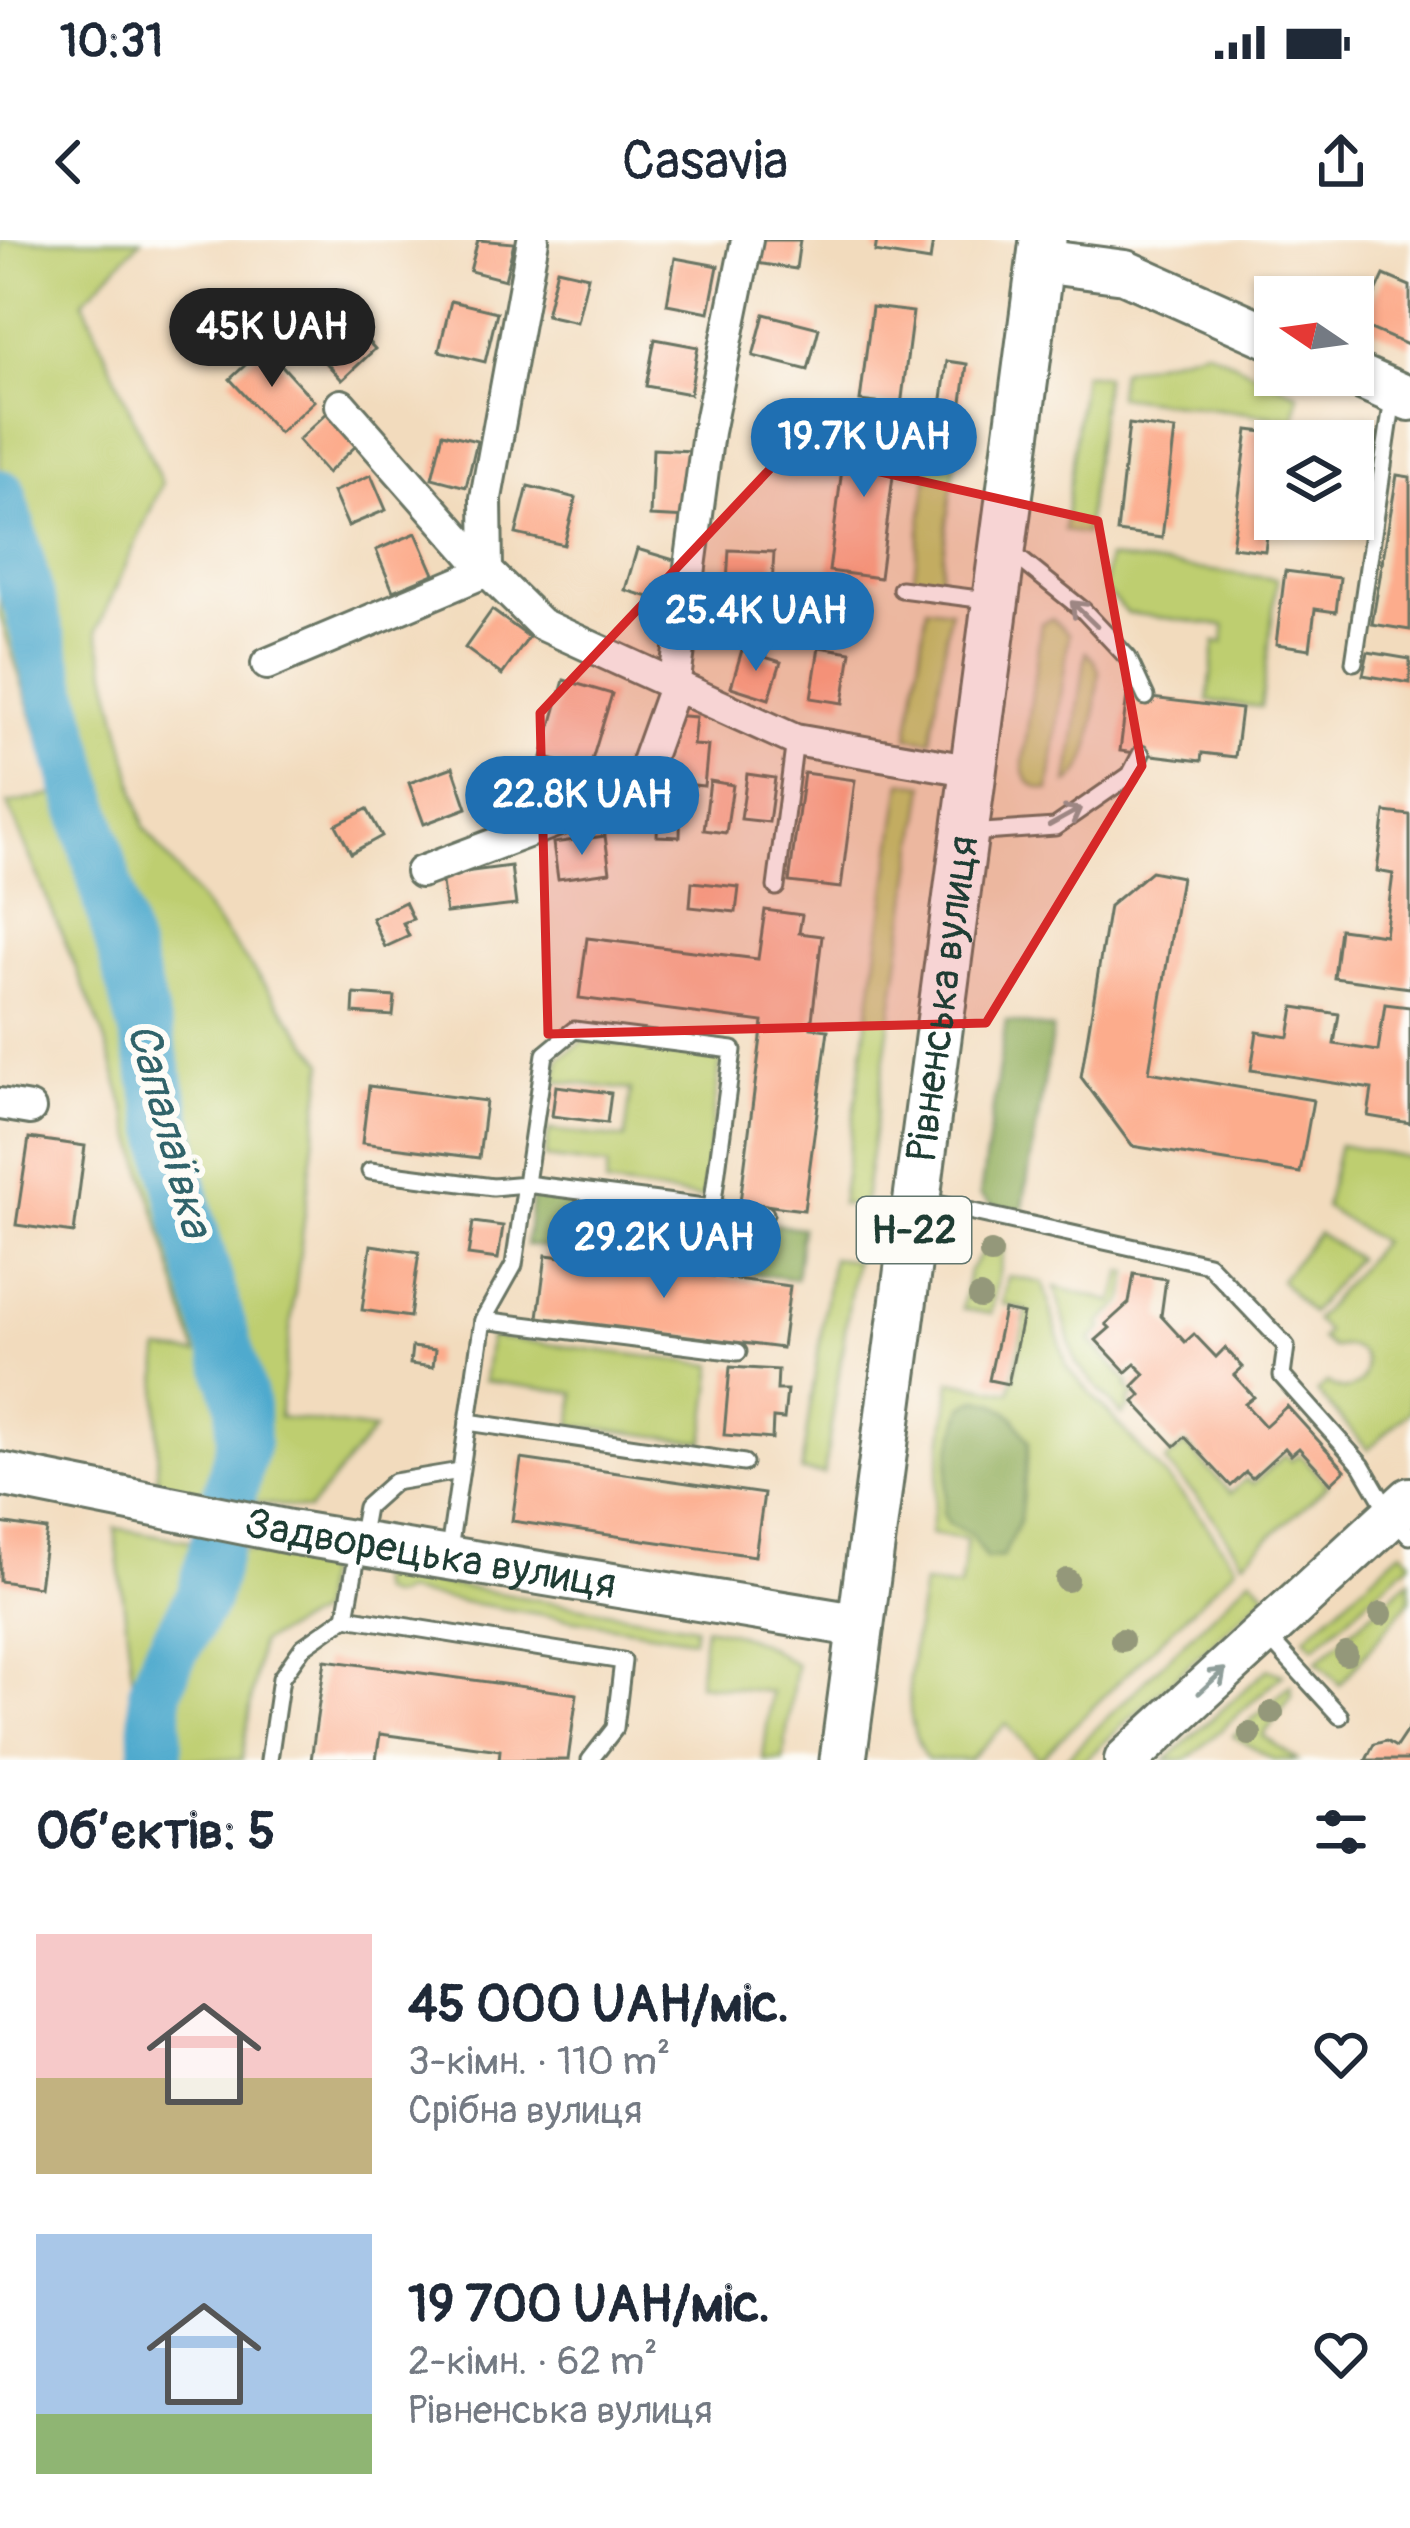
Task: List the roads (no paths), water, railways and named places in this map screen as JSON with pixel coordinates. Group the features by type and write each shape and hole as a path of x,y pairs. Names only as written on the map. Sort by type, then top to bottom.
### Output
{"main road":[{"path":"1042,250 1125,272 1254,330"},
{"name":"Рівненська вулиця","path":"843,1760 1042,250"},
{"path":"1374,383 1402,395"},
{"name":"Задворецька вулиця","path":"0,1474 448,1560 862,1626"},
{"path":"1126,1760 1264,1633 1404,1517"}],"street":[{"path":"487,571 486,498 533,240"},
{"path":"422,872 628,794 641,779 674,687 708,432 747,240"},
{"path":"341,405 487,571 541,624 795,740 974,771"},
{"path":"267,664 487,571"}],"lane":[{"path":"1354,662 1402,395"},
{"path":"1004,546 1083,610 1128,658 1146,697"},
{"path":"901,589 997,602"},
{"path":"776,887 795,740"},
{"path":"966,833 1055,826 1130,776 1141,754"},
{"path":"448,1560 483,1320 514,1265 544,1054 574,1030 733,1050 712,1208"},
{"path":"370,1172 493,1187 526,1184 766,1214"},
{"path":"918,1200 1208,1264 1286,1346 1282,1376 1404,1517"},
{"path":"483,1320 738,1352"},
{"path":"468,1422 744,1463"},
{"path":"269,1760 281,1678 303,1647 346,1616 366,1508 394,1482 460,1472"},
{"path":"346,1616 623,1661 615,1728 590,1760"},
{"path":"1264,1633 1340,1716"}],"waterway":[{"name":"Сапалаївка","path":"0,496 147,1036 189,1222 242,1403 243,1442 203,1597 168,1657 155,1693 156,1760"}]}
